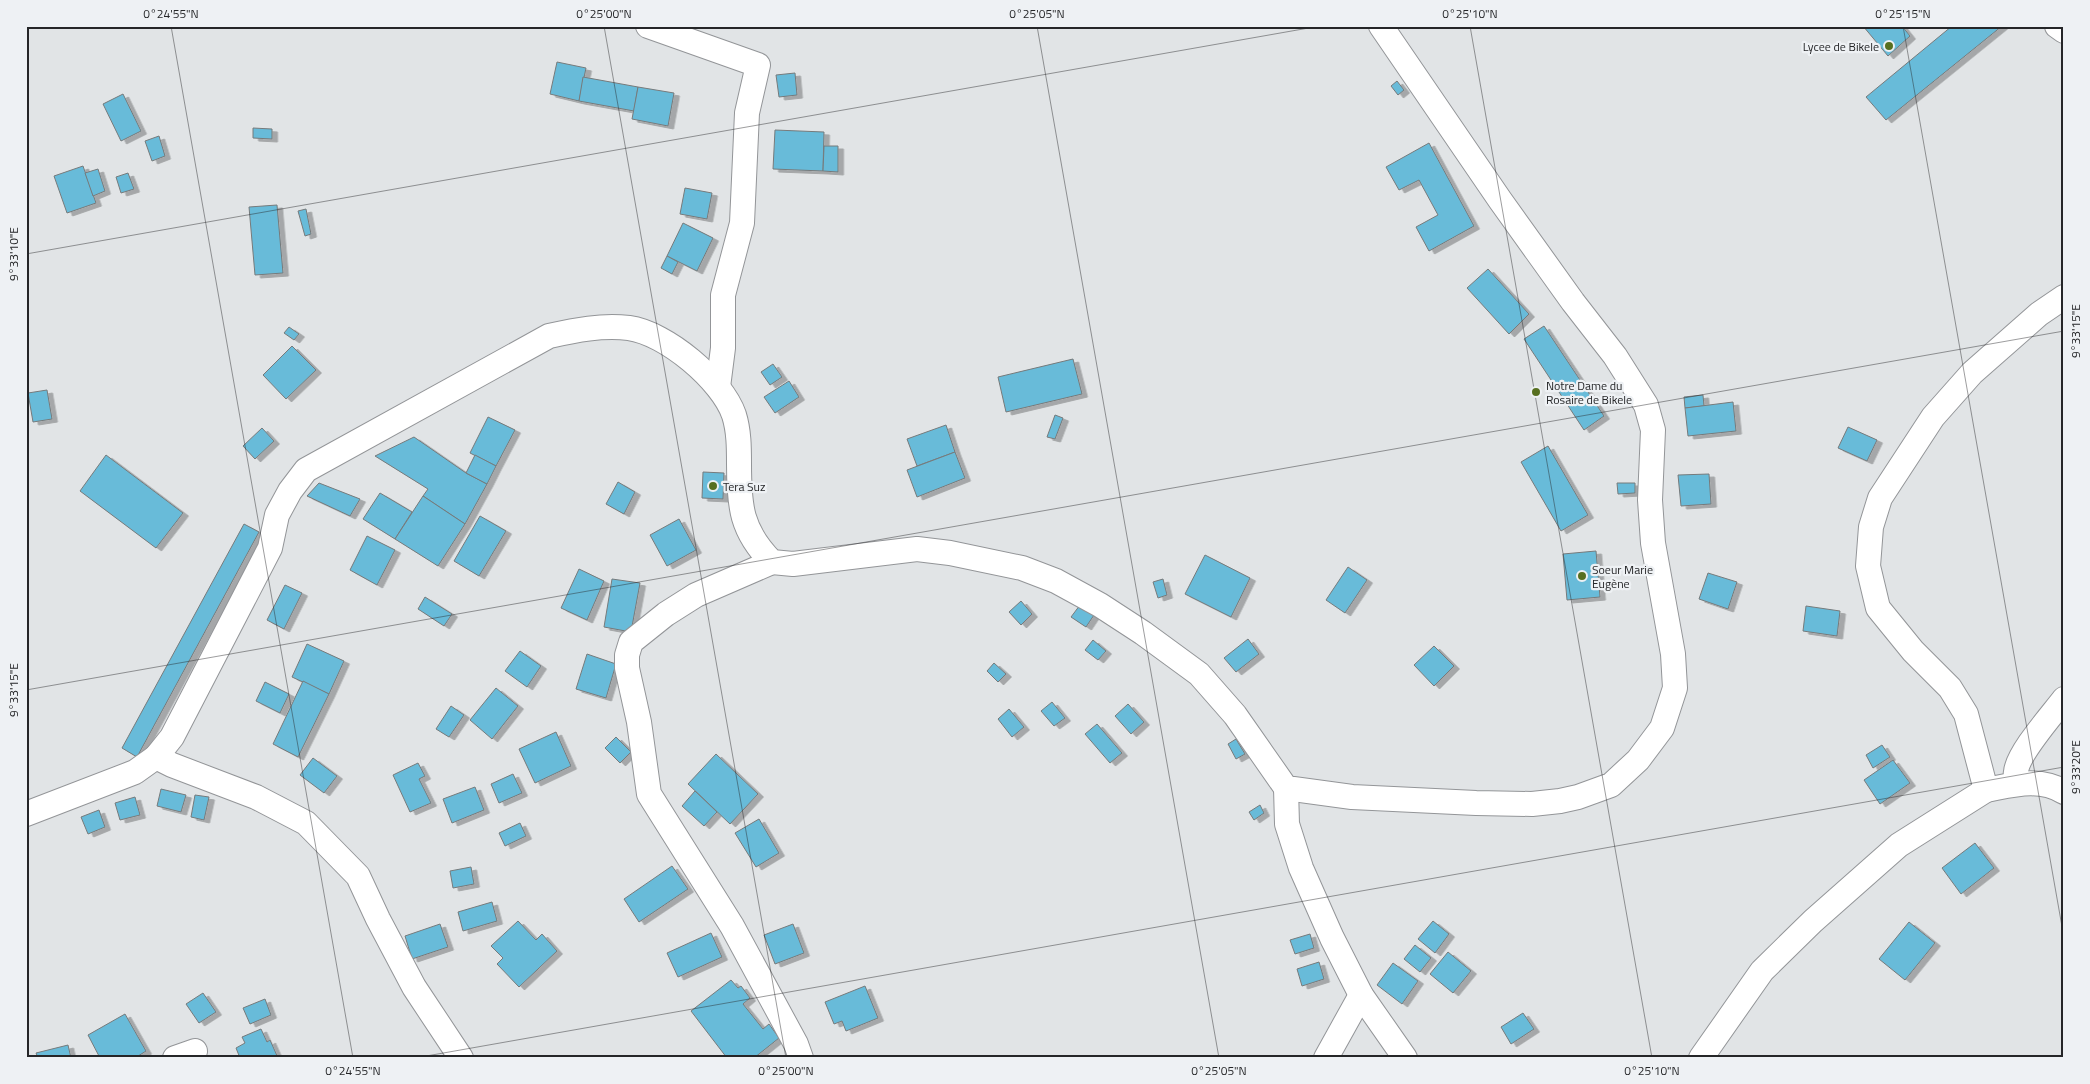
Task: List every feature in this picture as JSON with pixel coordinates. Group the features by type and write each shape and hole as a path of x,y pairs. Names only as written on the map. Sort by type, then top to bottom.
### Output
{"street":[{"path":"648,26 758,65 747,113 742,223 723,295 723,348 718,387"},
{"path":"1286,788 1352,797 1476,803 1532,804 1578,797 1611,785 1638,760 1662,728 1675,688 1673,654 1653,543 1650,500 1653,430 1646,404 1615,356 1573,302 1500,200 1381,26"},
{"path":"2056,26 2064,31"},
{"path":"1986,790 1966,714 1950,688 1913,651 1878,608 1868,566 1871,527 1880,498 1932,417 1972,373 2039,314 2064,296"},
{"path":"26,814 111,783 135,772 156,757 172,737 270,548 278,515 290,491 306,470 549,336 589,327 630,328 654,336 690,359 718,387 734,415 739,442 739,487 743,517 751,538 772,562"},
{"path":"801,1058 796,1044 732,926 649,794 639,722 627,668 627,655 631,642 666,614 696,595 772,562 793,564 917,549 950,553 1022,568 1056,581 1100,605 1144,633 1199,674 1235,715 1286,788 1287,824 1301,868 1332,938 1361,996 1405,1058"},
{"path":"2017,784 2016,771 2020,760 2064,699"},
{"path":"156,757 256,797 306,823 358,876 378,919 414,987 461,1058"},
{"path":"1701,1058 1762,971 1813,921 1899,845 1986,790 2036,782 2056,787 2064,792"},
{"path":"1326,1058 1361,996"}],"building":[{"name":"Lycee de Bikele","path":"1863,26 1902,26 1910,36 1888,56"},
{"path":"1952,26 2002,26 1886,120 1866,97"},
{"path":"557,62 586,68 579,101 550,94"},
{"path":"795,73 797,95 779,97 776,75"},
{"path":"583,77 638,87 634,111 579,101"},
{"path":"1397,81 1404,90 1398,95 1391,86"},
{"path":"638,87 674,93 668,126 632,119"},
{"path":"123,94 141,131 121,141 103,104"},
{"path":"253,128 272,129 272,139 253,138"},
{"path":"775,130 824,132 823,171 773,169"},
{"path":"159,136 165,156 152,161 145,141"},
{"path":"1429,143 1474,226 1429,251 1416,227 1438,215 1419,180 1399,190 1386,167"},
{"path":"824,146 838,146 838,172 823,171"},
{"path":"83,166 96,203 67,213 54,176"},
{"path":"98,169 105,191 93,196 85,173"},
{"path":"128,173 134,189 121,193 116,177"},
{"path":"685,188 712,193 707,219 680,214"},
{"path":"277,205 283,273 255,275 249,207"},
{"path":"306,209 311,234 305,236 298,211"},
{"path":"683,223 713,238 697,271 667,256"},
{"path":"667,256 678,262 672,274 661,268"},
{"path":"1488,269 1529,314 1509,334 1467,288"},
{"path":"1544,326 1604,416 1584,430 1524,339"},
{"path":"289,327 299,334 294,340 284,333"},
{"path":"292,346 316,370 286,399 263,375"},
{"path":"1073,359 1082,394 1006,412 998,377"},
{"path":"773,364 782,377 770,385 761,372"},
{"path":"789,381 799,397 775,413 764,397"},
{"path":"47,390 52,419 33,422 28,393"},
{"path":"1703,395 1704,406 1685,408 1684,397"},
{"path":"1733,402 1736,431 1688,436 1685,408"},
{"path":"1055,415 1063,418 1055,439 1047,437"},
{"path":"488,417 515,430 496,466 470,453"},
{"path":"946,425 955,452 917,466 907,439"},
{"path":"1848,427 1877,440 1867,461 1838,448"},
{"path":"262,428 274,441 255,459 243,446"},
{"path":"414,437 466,473 487,484 465,524 423,496 428,489 375,456"},
{"path":"1548,446 1588,515 1561,531 1521,462"},
{"path":"955,452 965,478 917,497 907,470"},
{"path":"106,455 183,513 156,548 80,491"},
{"path":"475,455 496,466 487,484 466,473"},
{"path":"703,472 724,473 723,499 702,498"},
{"path":"1709,474 1711,504 1681,506 1678,475"},
{"path":"618,482 635,492 624,514 606,504"},
{"path":"319,483 360,499 350,516 307,496"},
{"path":"1617,483 1635,483 1635,493 1618,494"},
{"path":"380,493 412,512 395,539 363,519"},
{"path":"423,496 465,524 438,566 395,539"},
{"path":"480,516 506,531 479,576 454,561"},
{"path":"679,519 696,550 667,566 650,535"},
{"path":"244,524 259,532 137,757 122,748"},
{"path":"367,536 395,550 377,585 350,570"},
{"name":"Soeur Marie Eugène","path":"1596,551 1600,597 1567,600 1563,554"},
{"path":"1205,555 1250,578 1231,617 1185,594"},
{"path":"1348,567 1367,580 1345,613 1326,600"},
{"path":"579,569 604,581 587,620 561,608"},
{"path":"1708,573 1737,582 1728,609 1699,599"},
{"path":"612,579 640,583 631,632 604,627"},
{"path":"1163,579 1167,595 1158,598 1153,582"},
{"path":"285,585 302,593 284,629 267,620"},
{"path":"425,597 452,614 444,626 418,609"},
{"path":"1021,601 1032,614 1021,625 1009,612"},
{"path":"1080,605 1094,615 1086,627 1071,617"},
{"path":"1806,606 1840,611 1837,636 1803,631"},
{"path":"1248,639 1259,654 1236,672 1224,658"},
{"path":"1093,640 1106,651 1098,660 1085,650"},
{"path":"307,644 344,661 329,694 292,677"},
{"path":"1434,646 1454,666 1434,686 1414,665"},
{"path":"520,651 541,666 527,687 505,671"},
{"path":"587,654 616,664 606,698 576,689"},
{"path":"994,663 1006,674 998,682 987,671"},
{"path":"303,681 329,694 298,757 273,744"},
{"path":"265,682 289,694 280,713 256,701"},
{"path":"496,688 518,706 492,739 470,720"},
{"path":"1052,702 1065,718 1054,726 1041,711"},
{"path":"1128,704 1144,722 1131,734 1115,716"},
{"path":"451,706 464,715 449,737 436,729"},
{"path":"1009,709 1024,727 1012,737 998,719"},
{"path":"1097,724 1122,753 1110,763 1085,734"},
{"path":"556,732 571,766 535,783 519,749"},
{"path":"616,737 631,752 620,763 605,748"},
{"path":"1236,739 1245,754 1236,759 1228,744"},
{"path":"1882,745 1890,757 1873,768 1866,755"},
{"path":"716,754 758,794 730,824 688,784"},
{"path":"313,758 337,776 324,793 300,775"},
{"path":"1893,760 1910,783 1880,804 1864,780"},
{"path":"418,763 425,776 419,779 431,803 410,812 393,775"},
{"path":"513,774 522,793 499,803 491,784"},
{"path":"475,787 484,810 452,823 443,799"},
{"path":"161,789 186,795 181,812 157,806"},
{"path":"695,791 717,812 704,826 682,806"},
{"path":"195,795 209,797 204,820 191,817"},
{"path":"135,797 140,815 120,820 115,803"},
{"path":"1260,805 1264,813 1254,820 1249,812"},
{"path":"99,810 105,827 88,834 81,817"},
{"path":"759,819 779,853 756,867 735,833"},
{"path":"520,823 526,836 505,846 499,833"},
{"path":"1975,843 1994,868 1961,894 1942,868"},
{"path":"672,866 688,889 639,922 624,899"},
{"path":"471,867 474,884 453,888 450,871"},
{"path":"492,902 497,921 463,931 458,912"},
{"path":"518,921 536,940 542,934 557,951 519,987 497,964 503,958 491,946"},
{"path":"1433,921 1449,934 1435,953 1418,939"},
{"path":"1909,922 1935,943 1905,980 1879,959"},
{"path":"440,924 448,947 412,959 405,936"},
{"path":"793,924 804,953 775,964 764,935"},
{"path":"711,933 722,957 678,977 667,953"},
{"path":"1310,934 1314,948 1295,954 1290,940"},
{"path":"1415,945 1431,958 1420,972 1404,959"},
{"path":"1448,952 1471,971 1453,993 1430,974"},
{"path":"1319,962 1324,979 1302,986 1297,969"},
{"path":"1393,963 1418,981 1402,1004 1377,985"},
{"path":"731,980 738,988 741,986 750,998 743,1004 763,1029 769,1024 779,1038 754,1058 727,1058 691,1011"},
{"path":"865,986 878,1018 846,1031 842,1021 834,1024 825,1002"},
{"path":"203,993 216,1012 199,1023 186,1004"},
{"path":"265,999 271,1015 250,1024 243,1008"},
{"path":"1523,1013 1534,1029 1511,1044 1501,1027"},
{"path":"125,1014 146,1051 135,1058 100,1058 88,1035"},
{"path":"261,1029 267,1042 270,1040 278,1058 240,1058 236,1048 245,1043 242,1037"},
{"path":"68,1045 71,1058 38,1058 36,1053"}],"place":[{"name":"Lycee de Bikele","path":"1889,46"},
{"name":"Notre Dame du Rosaire de Bikele","path":"1536,392"},
{"name":"Tera Suz","path":"713,486"},
{"name":"Soeur Marie Eugène","path":"1582,576"}]}
